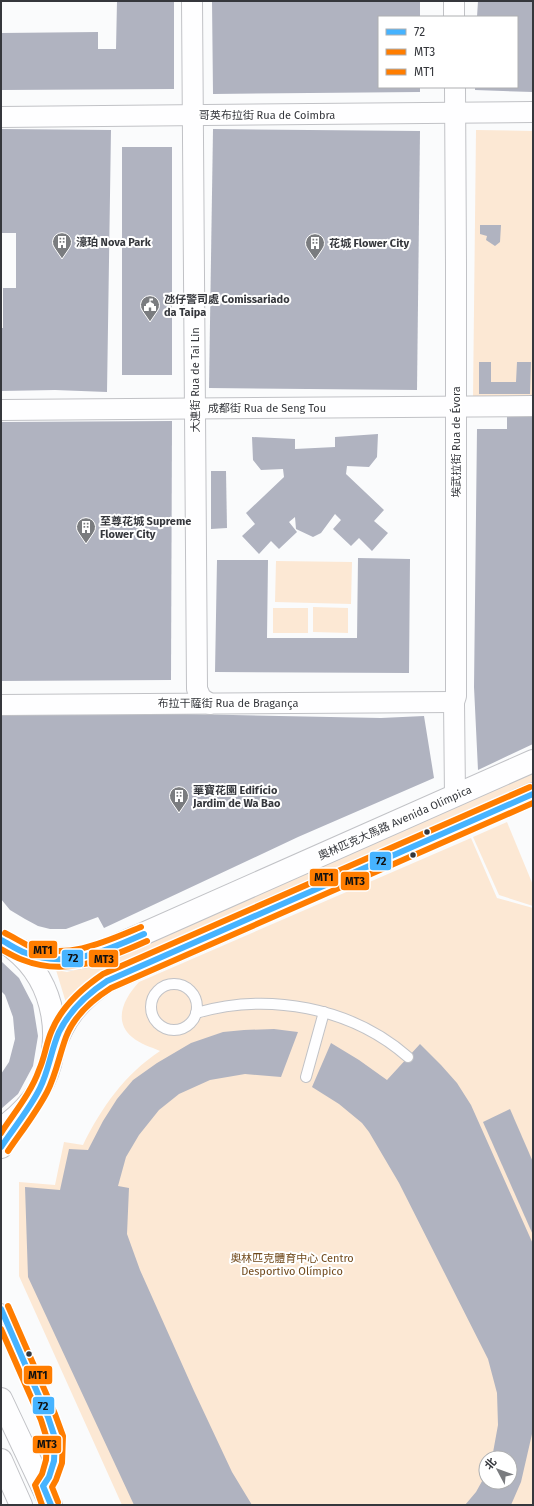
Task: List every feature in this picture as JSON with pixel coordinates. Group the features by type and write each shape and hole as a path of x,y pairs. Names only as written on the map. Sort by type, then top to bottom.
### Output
{"main road":[{"name":"奧林匹克大馬路 Avenida Olímpica","path":"5,943 33,955 64,960 82,958 100,953 533,761"},
{"path":"1,1147 39,1090 47,1073 59,1033 68,1017 79,1003 92,991 107,981 533,794"},
{"path":"5,943 19,953 31,966 49,999 53,1017 53,1050"},
{"path":"1,1129 16,1118 29,1105"},
{"path":"1,1399 47,1495"},
{"path":"1,1460 12,1494"}],"street":[{"name":"大連街 Rua de Tai Lin","path":"192,1 197,689"},
{"path":"454,1 454,16"},
{"name":"埃武拉街 Rua de Évora","path":"455,88 455,796"},
{"name":"哥英布拉街 Rua de Coimbra","path":"1,117 533,112"},
{"name":"成都街 Rua de Seng Tou","path":"1,410 533,406"},
{"path":"197,689 201,698 210,704"},
{"path":"184,704 193,699 197,689"},
{"name":"布拉干薩街 Rua de Bragança","path":"1,705 454,702"}],"lane":[{"path":"196,1014 196,1006 193,996 189,990 182,986 172,984 165,986 156,993 152,999 152,1015 158,1024 165,1029 172,1030 184,1028 196,1014 232,1005 288,1005 324,1012 350,1021 367,1029 408,1057"},
{"path":"306,1076 324,1012"},
{"path":"1,1309 48,1418 55,1438 54,1461 49,1476 47,1495"}],"green space":[{"path":"476,130 533,131 533,397 473,399"},
{"path":"276,561 352,562 351,604 275,602"},
{"path":"313,607 348,608 348,633 313,632"},
{"path":"273,608 308,608 308,633 273,633"},
{"path":"533,770 533,783 67,1006 56,970 67,972 94,965"},
{"path":"507,822 533,885 533,906 499,895 473,837"},
{"name":"奧林匹克體育中心 Centro Desportivo Olímpico","path":"471,838 497,898 533,908 533,1505 122,1505 19,1276 19,1182 55,1185 64,1142 83,1145 106,1105 115,1093 136,1070 160,1051 132,1037 126,1030 123,1023 122,1016 125,1002 139,982"}],"building":[{"path":"117,1 174,1 174,89 1,90 1,33 98,32 98,49 116,49"},
{"path":"212,1 420,1 420,16 378,16 378,88 420,88 420,92 213,94"},
{"path":"478,1 533,1 533,92 475,90 475,88 518,88 518,16 477,16"},
{"name":"濠珀 Nova Park","path":"1,129 111,130 107,392 55,390 1,391 1,328 3,328 3,288 16,288 16,233 1,233"},
{"name":"花城 Flower City","path":"213,129 420,131 417,390 209,388"},
{"path":"122,147 172,147 172,375 122,375"},
{"path":"480,225 501,225 500,242 495,246 486,240 487,236 480,234"},
{"path":"479,362 491,362 491,382 516,382 517,362 531,362 530,394 479,394"},
{"path":"507,412 533,412 533,744 478,770 474,687 477,429 507,429"},
{"name":"至尊花城 Supreme Flower City","path":"172,421 171,680 1,681 1,422"},
{"path":"378,434 377,457 369,467 347,466 346,474 384,510 374,521 388,533 372,551 359,538 351,546 333,529 341,520 335,514 321,533 313,537 296,529 295,517 289,522 297,532 279,549 271,541 259,554 242,536 255,524 246,513 284,477 283,469 261,470 253,460 252,437 295,439 295,449 335,447 335,437"},
{"path":"211,471 226,471 227,528 211,529"},
{"path":"358,558 410,559 409,673 215,672 217,560 268,560 267,638 357,638"},
{"name":"華寶花園 Edifício Jardim de Wa Bao","path":"137,713 381,718 424,716 434,778 298,837 104,928 98,917 66,929 50,929 38,926 10,910 1,899 1,715"},
{"path":"1,961 19,978 33,1005 38,1036 33,1066 18,1094 1,1109 1,1074 9,1062 15,1039 13,1017 5,995 1,991"},
{"path":"274,1029 298,1032 281,1077 245,1074 210,1080 179,1094 159,1110 139,1135 126,1157 118,1186 129,1188 127,1234 140,1270 232,1472 252,1505 134,1505 28,1277 25,1187 60,1190 69,1149 88,1150 103,1121 117,1099 133,1080 157,1063 191,1043 223,1032"},
{"path":"331,1043 359,1060 387,1080 420,1044 457,1083 471,1105 533,1244 533,1418 532,1434 521,1482 518,1489 518,1450 493,1450 498,1425 497,1393 488,1359 399,1183 369,1132 362,1123 339,1104 312,1087"},
{"path":"510,1109 533,1162 533,1235 483,1122"},
{"path":"478,1488 478,1490 518,1490 511,1505 465,1505"}],"transit line":[{"name":"MT1","path":"1,1133 32,1087 41,1065 50,1035 61,1013 80,992 103,974 530,787"},
{"name":"72","path":"1,1147 27,1110 40,1088 46,1074 56,1039 63,1024 80,1003 107,981 533,794"},
{"name":"MT3","path":"8,1151 43,1100 50,1086 69,1029 84,1009 111,988 533,803"},
{"name":"MT1","path":"5,933 29,946 44,950 58,951 72,950 100,943 141,927"},
{"name":"72","path":"1,940 26,953 41,957 71,959 101,952 144,934"},
{"name":"MT3","path":"1,949 20,959 39,965 55,967 86,964 117,954 147,941"},
{"name":"MT1","path":"8,1306 55,1414 63,1436 62,1463 52,1487 58,1502"},
{"name":"72","path":"1,1309 48,1417 55,1438 54,1461 49,1477 43,1486 51,1505"},
{"name":"MT3","path":"1,1329 41,1420 47,1439 46,1460 42,1474 35,1485 42,1505"}],"place":[{"name":"濠珀 Nova Park","path":"62,259"},
{"name":"花城 Flower City","path":"315,260"},
{"name":"氹仔警司處 Comissariado da Taipa","path":"150,322"},
{"name":"至尊花城 Supreme Flower City","path":"86,544"},
{"name":"華寶花園 Edifício Jardim de Wa Bao","path":"179,813"}]}
